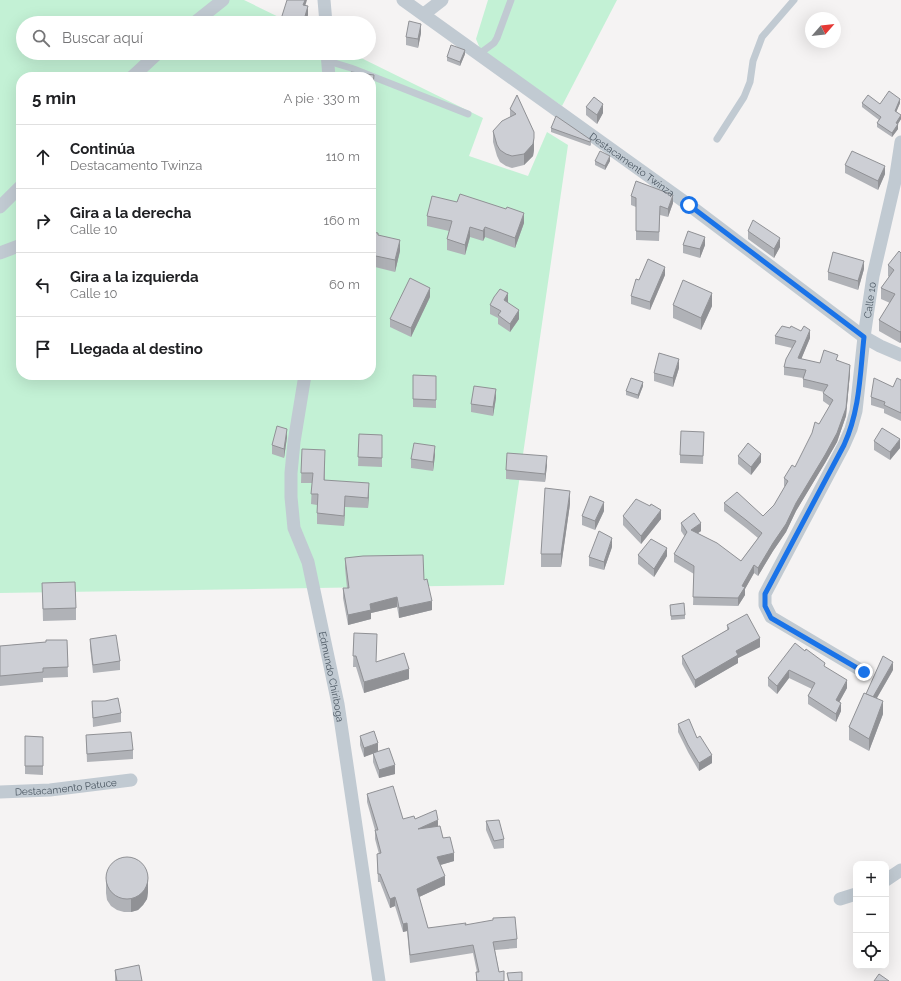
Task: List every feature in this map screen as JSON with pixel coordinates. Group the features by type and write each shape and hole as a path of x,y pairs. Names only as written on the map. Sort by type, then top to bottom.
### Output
{"street":[{"path":"203,16 224,0"},
{"path":"324,0 325,16"},
{"name":"Destacamento Twinza","path":"402,0 424,14 689,205 864,337 901,355"},
{"path":"424,14 442,0"},
{"path":"137,72 150,60"},
{"path":"328,60 329,72"},
{"name":"Calle 10","path":"864,672 771,618 765,606 765,594 851,429 856,411 864,337 875,262 895,181 901,142"},
{"path":"0,207 16,191"},
{"path":"0,253 16,247"},
{"name":"Edmundo Chiriboga","path":"304,380 294,442 291,473 291,497 294,528 308,562 338,704 379,981"},
{"name":"Destacamento Patuce","path":"0,792 50,790 131,780"},
{"path":"889,878 901,870"},
{"path":"840,899 853,895"}],"lane":[{"path":"479,54 494,43 497,38 511,0"},
{"path":"717,138 747,89 750,82 753,61 762,37 794,0"},
{"path":"334,60 361,72"},
{"path":"376,78 468,114"}],"green space":[{"path":"0,0 244,0 277,16 16,16 16,60 365,60 483,118 469,156 528,176 547,132 568,145 504,585 0,593"},
{"path":"488,0 617,0 562,106 481,51 476,39"}],"building":[{"path":"287,0 305,0 303,5 308,6 305,16 282,16"},
{"path":"409,21 421,24 418,39 406,37"},
{"path":"451,45 465,50 460,62 447,57"},
{"path":"889,91 900,99 895,111 901,115 896,123 898,124 892,133 877,123 881,117 862,103 868,95 880,104"},
{"path":"517,95 534,132 534,138 533,144 524,154 512,156 500,150 493,131 502,121 516,114 510,109"},
{"path":"594,97 603,104 597,115 586,107"},
{"path":"556,116 591,140 590,142 551,128"},
{"path":"600,151 610,156 605,166 595,161"},
{"path":"852,151 885,166 878,181 845,165"},
{"path":"636,181 673,195 668,209 660,206 659,232 636,231 636,198 631,196"},
{"path":"460,194 506,209 507,207 524,213 515,238 485,227 483,231 470,227 465,245 447,239 452,221 427,216 432,196 457,202"},
{"path":"753,220 780,238 774,249 748,231"},
{"path":"688,231 705,237 700,249 683,245"},
{"path":"376,233 378,233 378,235 400,240 395,260 376,256"},
{"path":"899,251 901,253 900,332 879,320 895,294 881,288 894,270 888,265"},
{"path":"833,252 864,261 858,281 828,272"},
{"path":"648,259 665,267 650,302 631,296 636,279 639,280"},
{"path":"410,278 430,288 411,328 390,319"},
{"path":"683,280 712,293 701,318 673,305"},
{"path":"500,289 508,293 504,300 519,310 510,324 498,315 501,311 490,305"},
{"path":"782,326 790,328 791,326 801,331 804,326 810,330 798,358 820,363 824,350 838,355 836,360 850,365 846,408 837,433 796,503 786,524 758,568 754,565 742,586 745,587 738,598 693,597 694,566 674,554 687,532 681,523 694,513 701,523 691,530 717,543 741,561 762,533 724,503 737,492 763,516 774,505 788,481 784,478 792,465 795,467 812,433 815,422 819,424 833,400 823,393 828,385 803,379 806,370 784,367 786,359 796,341 775,336"},
{"path":"659,353 679,359 673,378 654,373"},
{"path":"413,375 436,376 436,400 413,399"},
{"path":"631,378 643,382 638,395 626,391"},
{"path":"874,378 893,387 897,378 901,380 901,413 884,405 885,402 871,397"},
{"path":"474,386 496,389 493,407 471,404"},
{"path":"277,426 287,429 284,449 272,445"},
{"path":"882,428 900,439 890,452 874,441"},
{"path":"681,431 704,432 703,456 680,455"},
{"path":"359,434 382,435 382,458 358,457"},
{"path":"414,443 435,446 433,462 411,459"},
{"path":"748,443 761,454 751,467 738,456"},
{"path":"302,449 325,450 324,480 369,483 368,498 345,496 344,516 317,513 318,494 311,494 313,473 301,473"},
{"path":"507,453 547,456 545,474 506,470"},
{"path":"545,488 570,491 561,554 541,554"},
{"path":"590,496 604,502 595,521 582,516"},
{"path":"636,499 650,506 651,504 661,510 641,536 623,516"},
{"path":"599,531 612,538 604,562 589,557"},
{"path":"651,539 667,548 654,569 638,555"},
{"path":"423,555 424,580 427,579 432,601 399,608 397,597 370,604 371,610 348,615 343,588 349,588 345,558 363,556"},
{"path":"75,582 76,608 43,609 42,583"},
{"path":"684,603 685,615 671,616 670,605"},
{"path":"747,614 760,638 736,651 738,655 695,680 682,656 729,629 727,625"},
{"path":"354,633 377,634 376,662 404,653 409,669 364,682 356,656 353,656"},
{"path":"116,635 120,661 93,665 90,639"},
{"path":"46,640 67,640 68,667 43,668 43,672 0,676 0,646 46,642"},
{"path":"795,643 825,663 824,666 847,680 836,700 841,703 836,714 808,696 815,683 789,670 777,686 768,678"},
{"path":"883,656 893,662 873,697 866,694"},
{"path":"864,693 883,701 869,739 849,727"},
{"path":"118,698 121,713 93,718 92,701 105,701"},
{"path":"689,719 697,738 700,736 712,755 699,763 678,724"},
{"path":"374,731 378,743 364,748 360,736"},
{"path":"131,732 133,750 87,754 86,735"},
{"path":"25,736 43,737 43,766 25,766"},
{"path":"389,748 395,765 379,770 373,753"},
{"path":"393,786 403,819 414,816 415,819 436,810 438,820 418,829 440,826 443,838 450,837 454,853 437,857 445,876 417,889 428,928 466,923 465,925 493,920 493,918 515,917 517,939 493,942 499,972 504,971 504,981 477,981 476,972 479,972 473,945 410,955 407,923 403,924 395,897 390,899 380,874 378,874 377,854 381,853 375,830 378,830 367,794"},
{"path":"499,820 504,839 494,841 486,821"},
{"path":"123,857 131,857 139,860 145,866 148,878 145,890 139,896 131,899 123,899 115,896 109,890 106,882 106,874 109,866 115,860"},
{"path":"139,965 142,981 117,981 115,970"},
{"path":"522,972 522,981 509,981 507,973"},
{"path":"879,974 889,981 874,981"}],"route":[{"path":"689,205 864,337 856,411 851,429 765,594 765,606 771,618 864,672"}]}
